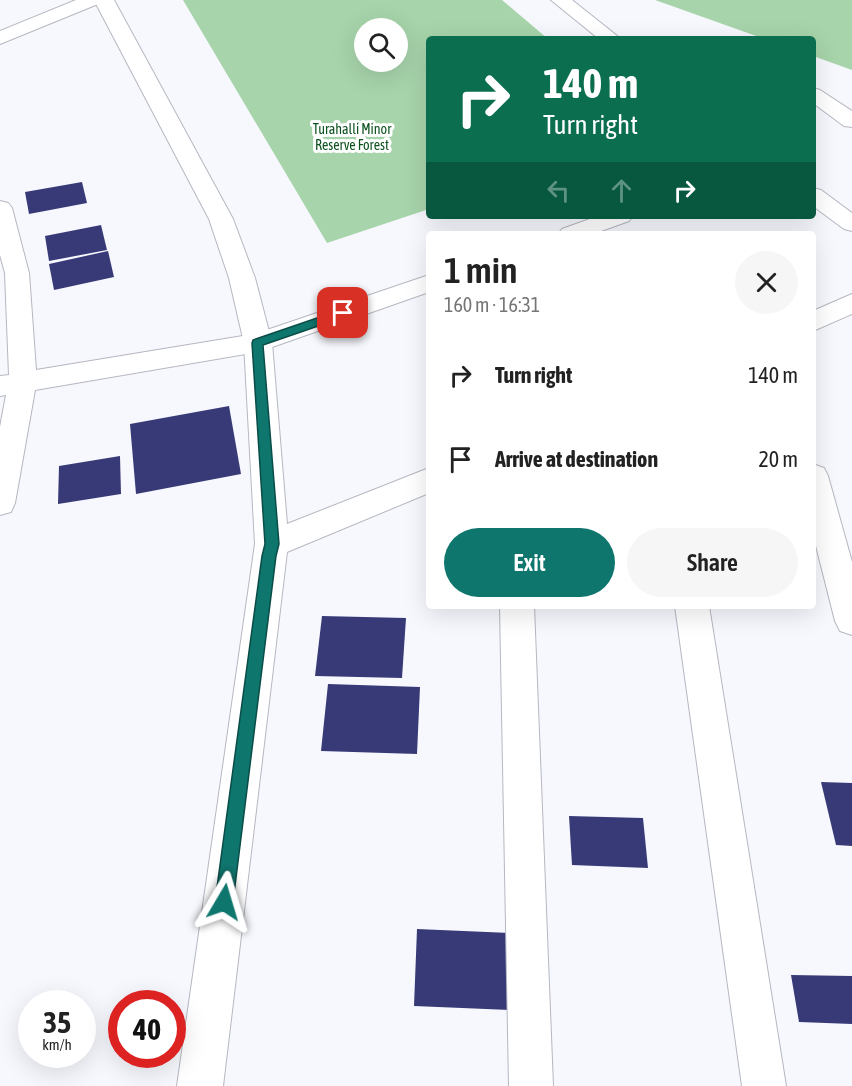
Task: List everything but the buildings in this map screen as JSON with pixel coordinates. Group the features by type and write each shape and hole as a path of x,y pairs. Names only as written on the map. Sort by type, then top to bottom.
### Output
{"street":[{"path":"0,38 92,0"},
{"path":"104,0 221,219 242,278 258,343 272,544 200,1086"},
{"path":"560,0 607,36"},
{"path":"816,96 852,121"},
{"path":"816,197 852,224"},
{"path":"0,208 17,273 11,383 0,502"},
{"path":"578,231 612,219"},
{"path":"11,383 258,343 426,284"},
{"path":"816,321 852,303"},
{"path":"272,544 426,481"},
{"path":"816,487 852,621"},
{"path":"517,609 531,1086"},
{"path":"692,609 764,1086"}],"green space":[{"name":"Turahalli Minor Reserve Forest","path":"183,0 502,0 544,36 426,36 426,210 327,243"},
{"path":"655,0 852,0 852,70 816,57 816,36 757,36"}],"route":[{"path":"224,902 272,544 258,343 343,313"}]}
